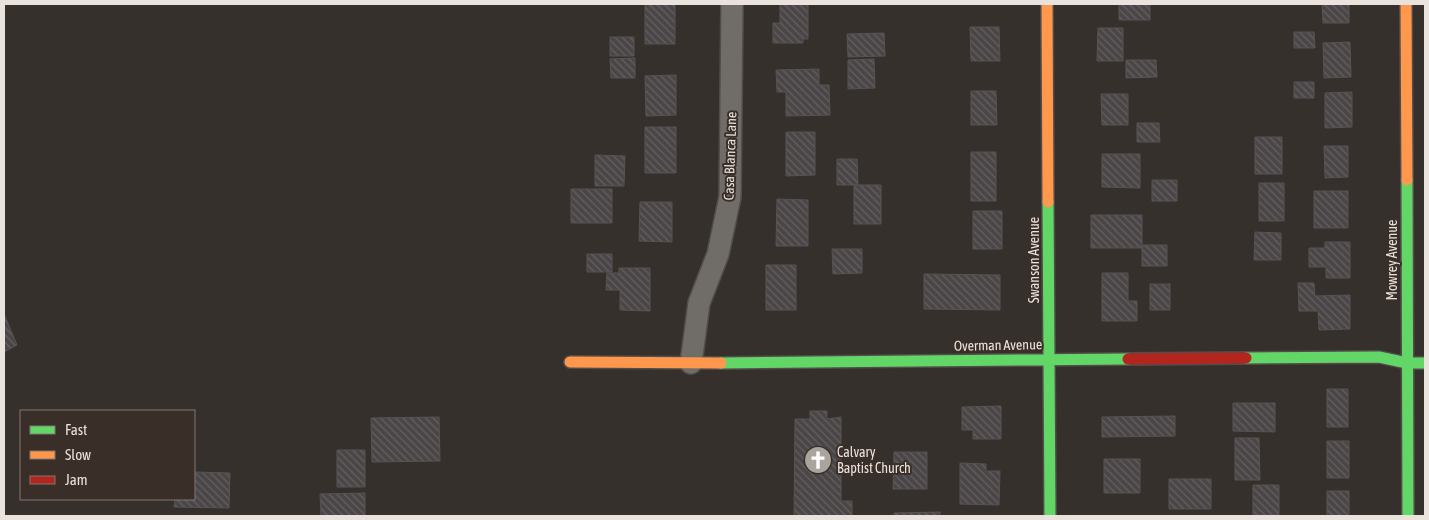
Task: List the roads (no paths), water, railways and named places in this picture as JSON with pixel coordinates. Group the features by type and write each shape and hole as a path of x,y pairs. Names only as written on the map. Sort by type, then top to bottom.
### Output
{"street":[{"name":"Casa Blanca Lane","path":"691,363 700,303 718,254 730,197 732,4"},
{"name":"Swanson Avenue","path":"1047,4 1050,516"},
{"name":"Mowrey Avenue","path":"1406,4 1408,516"},
{"name":"Overman Avenue","path":"570,362 691,363 1379,357 1407,363 1425,363"}],"place":[{"name":"Calvary Baptist Church","path":"818,460"}]}
